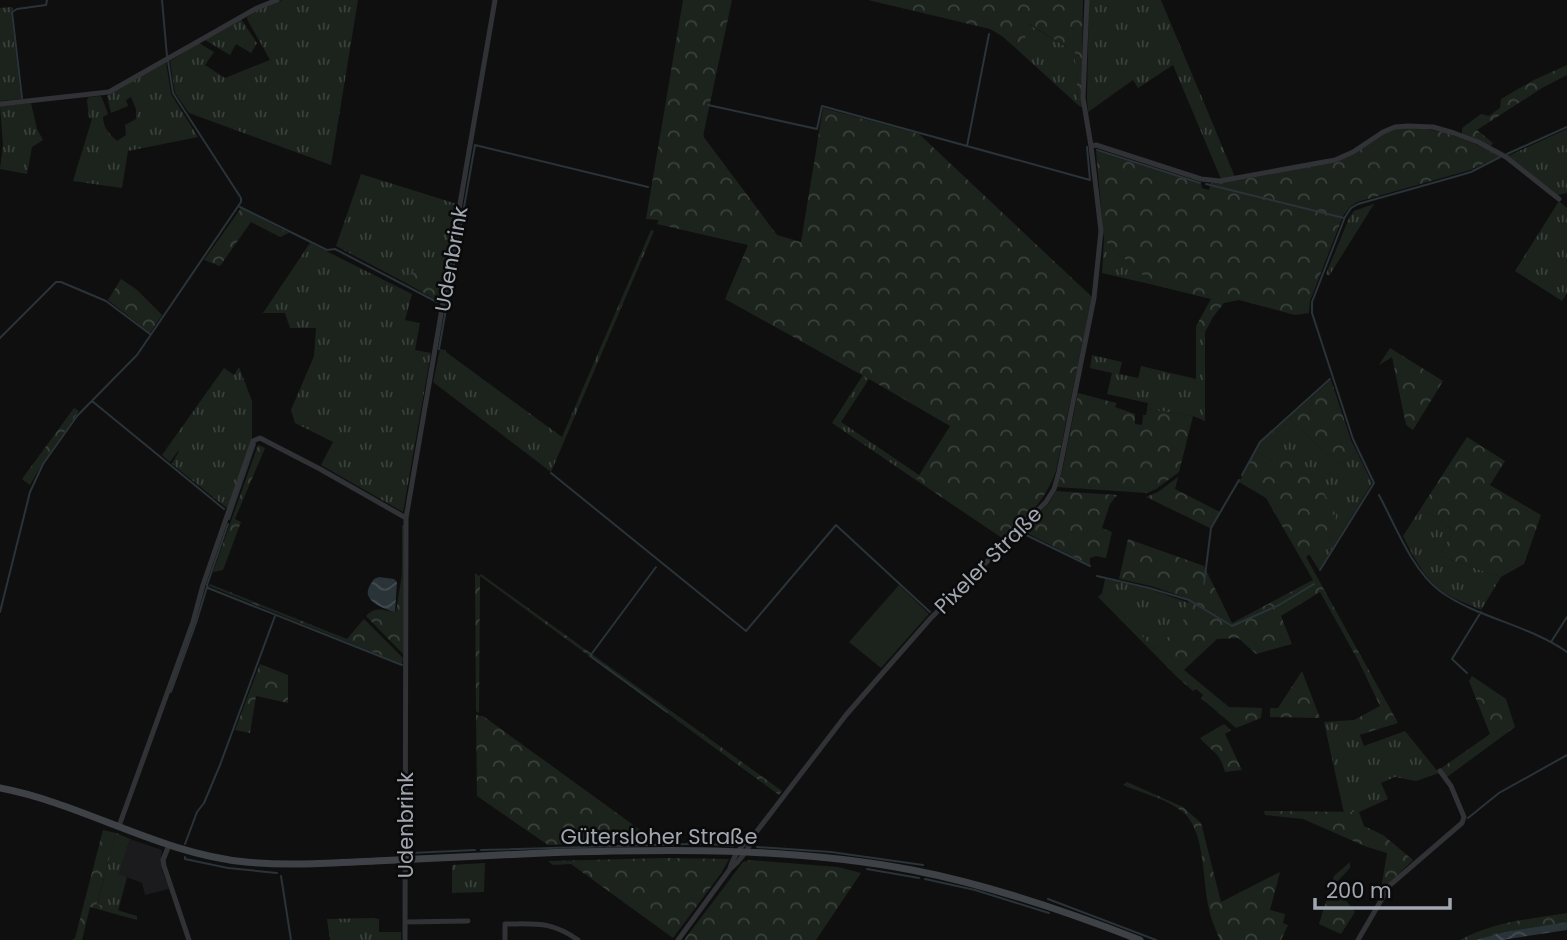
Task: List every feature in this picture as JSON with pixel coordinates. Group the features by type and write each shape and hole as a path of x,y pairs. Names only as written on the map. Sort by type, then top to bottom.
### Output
{"main road":[{"name":"Gütersloher Straße","path":"0,788 69,807 205,856 250,862 303,864 651,851 742,852 859,861 976,884 1040,903 1140,940"}],"street":[{"path":"0,104 103,94 114,90 257,8 277,0"},
{"name":"Udenbrink","path":"405,940 406,518 495,0"},
{"name":"Pixeler Straße","path":"678,940 730,869 733,860 742,852 846,715 930,619 1046,502 1054,489 1098,271 1101,225 1083,98 1087,0"},
{"path":"1091,146 1096,145 1201,179 1220,181 1335,160 1395,127 1433,127 1454,132 1499,153 1559,199"},
{"path":"118,826 193,622 203,585 253,441 260,438 406,518"},
{"path":"1358,940 1390,885 1462,823 1464,817 1451,786 1440,771"},
{"path":"169,845 163,860 164,866 189,940"},
{"path":"405,922 468,921"},
{"path":"505,940 505,924 547,925 562,929 578,940"}],"shaded area":[{"path":"130,839 162,850 162,870 169,889 145,895 142,883 119,874"}],"green space":[{"path":"282,0 358,0 331,165 189,113 175,93 170,61 199,43 214,52 205,65 225,78 270,60 247,17"},
{"path":"683,0 732,0 703,136 777,235 801,242 823,108 919,134 1092,297 1056,471 1041,500 1005,540 916,480 950,426 725,299 748,245 657,224 659,220 646,219"},
{"path":"868,0 1083,0 1083,108 1078,105 1075,52 1029,24 1021,53 990,29"},
{"path":"1089,0 1161,0 1235,177 1221,179 1173,65 1138,88 1133,80 1088,112"},
{"path":"12,7 21,99 0,101 0,8"},
{"path":"241,19 257,43 251,53 236,44 230,55 205,40"},
{"path":"1028,24 1075,52 1078,105 1021,53"},
{"path":"166,62 171,94 198,137 128,151 122,188 73,181 92,119 89,118 89,97 102,98 108,114 103,117 104,124 117,141 126,135 125,125 136,119 136,109 131,97 126,100 128,106 111,113 107,96"},
{"path":"1567,65 1567,75 1477,130 1493,143 1491,146 1462,134 1462,128 1481,114 1489,116 1500,108 1501,99"},
{"path":"31,103 37,129 43,140 32,147 27,174 0,169 3,145 0,106"},
{"path":"1408,127 1456,136 1500,156 1470,170 1357,202 1350,207 1343,216 1310,301 1309,313 1295,315 1239,300 1224,303 1205,332 1196,326 1211,299 1154,285 1104,240 1096,151 1201,184 1202,188 1209,190 1211,183 1336,162 1384,133"},
{"path":"1567,129 1567,193 1558,195 1508,156"},
{"path":"361,174 457,204 443,281 417,267 404,282 336,246"},
{"path":"1559,201 1567,208 1567,293 1562,301 1515,271"},
{"path":"1374,204 1329,276 1326,274 1349,218 1354,211"},
{"path":"241,208 289,233 280,237 251,222 220,266 204,260"},
{"path":"651,230 654,231 551,472 433,382 440,349 446,350 562,437"},
{"path":"1104,240 1154,285 1102,273"},
{"path":"310,243 412,294 405,320 420,323 415,350 431,353 403,512 321,465 333,442 295,423 291,410 314,356 316,328 290,328 285,313 263,313"},
{"path":"417,266 443,281 440,302 404,282"},
{"path":"121,279 136,289 162,315 150,333 108,300"},
{"path":"1196,326 1205,332 1205,421 1193,416 1147,409 1148,403 1107,394 1112,373 1090,368 1092,355 1122,362 1119,374 1138,378 1141,366 1196,379"},
{"path":"1390,348 1443,381 1413,430 1406,425 1392,357 1379,365"},
{"path":"239,367 252,401 252,439 228,509 172,464 179,451 170,462 162,455 224,368 234,375"},
{"path":"863,375 869,379 841,422 919,475 916,480 832,423"},
{"path":"1331,380 1357,452 1339,465 1288,418"},
{"path":"1078,393 1116,403 1115,407 1135,414 1135,424 1142,425 1147,409 1193,416 1179,472 1147,493 1057,487"},
{"path":"74,408 79,411 30,485 22,479"},
{"path":"1288,418 1339,465 1357,452 1372,483 1319,570 1309,554 1335,533 1276,464 1256,451 1261,442"},
{"path":"1467,437 1505,461 1490,485 1541,515 1524,564 1501,577 1439,556 1454,530 1421,508"},
{"path":"258,445 265,448 235,519 241,522 223,570 213,572"},
{"path":"1256,451 1276,464 1296,453 1318,482 1336,515 1335,533 1306,557 1398,723 1359,735 1354,720 1380,706 1320,592 1281,616 1292,644 1256,654 1238,638 1217,639 1184,670 1229,707 1262,708 1261,718 1236,728 1201,698 1203,695 1196,689 1193,691 1176,676 1098,597 1102,593 1154,649 1182,625 1189,599 1119,579 1128,539 1204,566 1232,623 1313,580 1266,498 1239,482"},
{"path":"1178,477 1175,489 1220,512 1210,528 1146,497 1158,492"},
{"path":"1056,491 1117,495 1110,504 1102,528 1112,532 1106,558 1090,558 1090,565 1023,531 1049,503"},
{"path":"1421,508 1454,530 1439,556 1501,577 1481,610 1441,590 1414,558 1403,536"},
{"path":"402,525 405,525 403,654 366,616 377,610 396,612 402,574"},
{"path":"475,573 479,576 481,574 782,791 779,795 480,576 479,713 476,711"},
{"path":"1105,579 1149,589 1189,603 1182,626 1154,649 1102,593"},
{"path":"210,584 347,639 364,619 403,658 402,664 209,586"},
{"path":"899,585 929,614 881,668 849,642"},
{"path":"260,664 288,675 288,703 256,696 250,733 235,730"},
{"path":"1302,671 1320,718 1270,717 1270,708 1278,708"},
{"path":"1472,676 1506,699 1515,727 1447,777 1440,769 1490,734 1469,681"},
{"path":"476,714 483,716 654,840 548,845 477,796"},
{"path":"1354,720 1364,746 1405,731 1439,773 1416,781 1395,777 1381,783 1388,799 1359,812 1344,813 1324,722"},
{"path":"1224,724 1231,730 1225,734 1242,770 1225,772 1218,756 1200,738"},
{"path":"1127,782 1183,807 1201,823 1221,902 1280,872 1270,910 1285,914 1283,923 1288,925 1281,940 1220,940 1210,913 1196,832 1190,821 1170,803 1123,785"},
{"path":"1264,811 1359,812 1364,826 1383,835 1413,860 1388,884 1380,896 1387,853 1303,819 1265,815"},
{"path":"103,830 116,833 97,904 137,916 137,920 90,907 82,940 72,940 75,938"},
{"path":"116,833 130,839 119,874 127,877 118,911 97,905"},
{"path":"729,859 673,938 571,864 553,865 548,861"},
{"path":"750,860 838,867 861,873 816,940 684,940 743,862"},
{"path":"1350,862 1350,868 1334,885 1355,912 1341,934 1319,924 1334,876"},
{"path":"485,863 484,892 452,893 452,865"},
{"path":"1567,913 1567,922 1504,932 1476,940 1460,940 1499,925"},
{"path":"327,919 379,919 379,932 401,932 401,940 330,940"}],"water":[{"path":"379,577 397,582 395,612 377,604 368,594 374,579"},
{"path":"1567,922 1567,930 1502,940 1476,940 1504,932"}],"waterway":[{"path":"22,98 12,12 46,5 47,0"},
{"path":"162,0 167,56"},
{"path":"967,146 989,34"},
{"path":"0,612 30,492 43,464 77,416 137,355 241,202 241,198 173,93 168,61"},
{"path":"708,105 817,129 822,106 1090,180 1087,147"},
{"path":"1507,154 1567,127"},
{"path":"439,349 475,145 648,187"},
{"path":"1097,150 1200,183"},
{"path":"1320,570 1374,483 1353,439 1312,313 1312,302 1345,217 1351,208 1358,204 1471,172 1500,157"},
{"path":"1206,184 1344,218"},
{"path":"240,207 327,250 335,249 437,302"},
{"path":"0,338 56,282 106,301 150,334"},
{"path":"1242,475 1260,442 1330,379"},
{"path":"92,401 224,509"},
{"path":"229,519 255,444"},
{"path":"551,473 746,631 836,525 930,612"},
{"path":"1204,584 1211,528 1239,480"},
{"path":"1379,495 1413,559 1440,591 1470,608 1536,635 1567,652"},
{"path":"228,524 208,588 402,665"},
{"path":"1022,533 1090,566"},
{"path":"656,567 590,656 667,712"},
{"path":"1097,576 1189,600 1232,626 1279,605 1314,584"},
{"path":"171,692 207,587"},
{"path":"1467,673 1452,659 1481,612"},
{"path":"185,844 220,765 275,616"},
{"path":"1551,642 1567,617"},
{"path":"1468,818 1499,793 1567,755"},
{"path":"481,850 698,843 733,846 745,838"},
{"path":"757,847 831,852 923,865"},
{"path":"411,853 475,850"},
{"path":"185,857 228,868 277,873"},
{"path":"867,869 919,878"},
{"path":"281,876 291,940"},
{"path":"925,879 975,890 1049,913"},
{"path":"1048,899 1156,940"}]}
